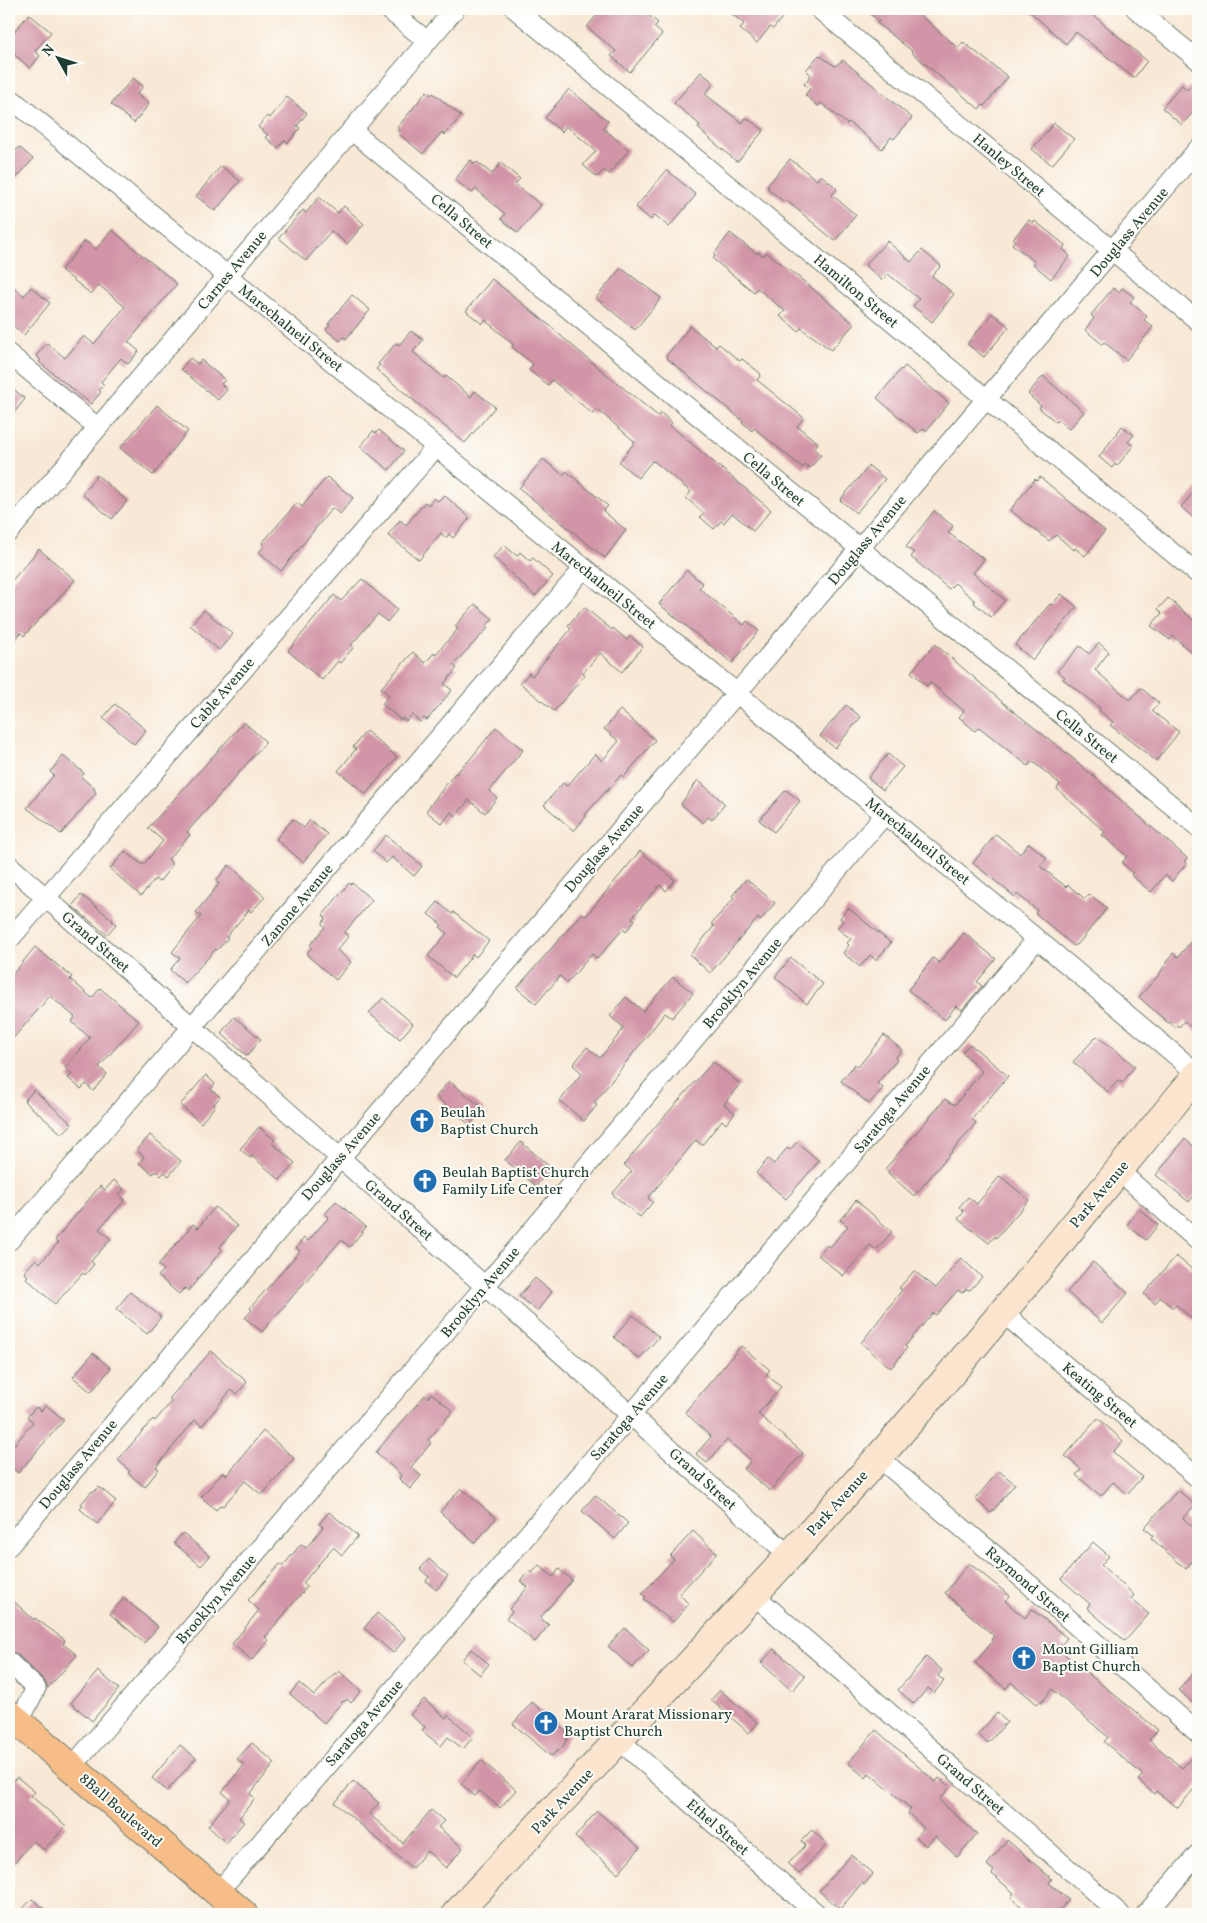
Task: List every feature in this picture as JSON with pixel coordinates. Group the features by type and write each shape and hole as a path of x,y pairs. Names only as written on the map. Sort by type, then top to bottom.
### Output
{"main road":[{"name":"Park Avenue","path":"456,1914 754,1595 878,1457 1002,1312 1198,1074"},
{"name":"8Ball Boulevard","path":"12,1723 72,1767 232,1904"}],"street":[{"path":"388,9 427,41"},
{"name":"Carnes Avenue","path":"9,532 455,9"},
{"name":"Hamilton Street","path":"515,9 1198,574"},
{"name":"Hanley Street","path":"819,9 1198,321"},
{"path":"1136,9 1198,60"},
{"name":"Marechalneil Street","path":"9,97 885,814 1198,1074"},
{"name":"Cella Street","path":"351,130 1198,827"},
{"name":"Douglass Avenue","path":"9,1546 737,694 1113,252 1198,149"},
{"path":"9,354 97,427"},
{"name":"Cable Avenue","path":"9,940 436,447"},
{"name":"Zanone Avenue","path":"9,1241 584,568"},
{"name":"Brooklyn Avenue","path":"72,1767 485,1286 885,814"},
{"name":"Grand Street","path":"9,865 790,1556"},
{"name":"Saratoga Avenue","path":"232,1904 631,1415 1037,939"},
{"path":"1118,1170 1198,1241"},
{"name":"Keating Street","path":"1002,1312 1198,1478"},
{"name":"Raymond Street","path":"878,1457 1030,1584 1198,1733"},
{"name":"Grand Street","path":"754,1595 1120,1914"},
{"path":"9,1662 36,1688 12,1723"},
{"name":"Ethel Street","path":"619,1740 816,1914"},
{"path":"1146,1914 1198,1854"}],"building":[{"path":"602,9 641,9 658,23 654,27 662,34 630,72 611,56 616,51 587,27"},
{"path":"726,9 789,9 773,29 770,27 757,43 740,29 744,24"},
{"path":"864,9 913,9 958,48 963,42 1008,77 984,106 979,109 877,23 879,21"},
{"path":"1027,9 1086,9 1147,61 1134,78 1076,32 1066,44"},
{"path":"29,14 51,32 35,51 40,56 30,68 9,50 9,38"},
{"path":"819,55 835,66 843,60 912,118 894,139 891,137 882,149 849,122 847,124 821,103 818,106 805,95 810,89 804,84 811,75 806,70"},
{"path":"701,72 714,83 705,94 742,123 746,118 764,130 738,161 710,139 698,128 700,125 674,103"},
{"path":"133,78 143,86 137,94 149,104 134,123 111,104"},
{"path":"1182,85 1187,90 1190,86 1198,93 1198,106 1182,125 1162,108"},
{"path":"569,89 608,121 603,128 629,150 609,174 604,170 597,177 583,165 596,151 566,126 562,132 545,118"},
{"path":"427,91 431,95 433,93 461,116 445,135 442,132 423,154 398,133 400,130 397,128"},
{"path":"287,97 307,113 297,126 300,128 288,143 285,140 278,148 265,137 268,135 258,127 267,116 270,118"},
{"path":"1054,123 1074,139 1052,165 1032,149"},
{"path":"19,147 33,159 9,187 9,159"},
{"path":"790,159 817,180 821,175 833,185 837,189 832,195 856,215 835,241 787,201 785,200 784,202 768,189 769,187 767,186"},
{"path":"470,160 475,164 477,162 492,174 501,163 520,179 515,184 541,205 518,233 501,219 505,214 476,189 472,193 455,180"},
{"path":"221,166 240,181 215,211 196,196"},
{"path":"667,170 696,195 669,227 655,215 651,220 636,207"},
{"path":"319,197 338,213 344,206 364,224 347,244 331,231 306,261 279,238 303,210 306,213"},
{"path":"1029,220 1033,223 1035,221 1065,245 1063,249 1070,256 1051,279 1033,264 1035,262 1012,244 1015,240 1013,239"},
{"path":"112,230 177,284 128,342 139,351 128,364 121,358 101,382 104,385 99,390 101,392 91,404 39,362 41,360 36,356 47,343 65,358 84,336 94,344 125,307 99,285 91,294 61,270 85,241 96,249"},
{"path":"730,233 757,254 758,252 763,256 766,252 854,324 831,350 801,328 798,331 780,316 785,311 757,288 754,292 713,259 714,254"},
{"path":"887,241 911,262 922,250 941,266 932,276 954,294 932,322 913,306 919,299 888,274 882,280 865,265"},
{"path":"621,268 661,298 635,330 596,298"},
{"path":"492,279 658,416 661,413 672,423 670,425 673,428 771,510 753,531 732,513 724,523 721,521 714,529 700,517 704,513 686,498 691,492 655,462 652,461 638,478 619,462 635,442 597,409 593,414 552,380 548,385 529,370 533,364 512,347 514,345 485,320 482,324 466,311"},
{"path":"9,283 24,296 31,287 50,303 24,335 9,322"},
{"path":"1113,288 1119,292 1122,288 1134,297 1130,302 1147,316 1144,320 1153,327 1126,360 1104,342 1102,344 1085,330 1094,318 1091,315"},
{"path":"352,295 370,310 346,339 344,337 340,341 326,330 330,325 328,324"},
{"path":"992,313 1009,327 984,357 967,344"},
{"path":"690,326 716,347 719,344 740,361 742,359 759,372 761,375 757,380 804,418 797,426 818,443 814,449 821,455 810,468 805,465 803,468 754,428 752,431 743,421 668,359 666,356"},
{"path":"411,331 423,340 413,352 444,378 446,376 471,397 475,391 495,407 465,443 376,369 396,343 399,345"},
{"path":"190,358 198,364 201,360 225,380 221,384 227,390 218,400 181,369"},
{"path":"905,366 949,403 926,431 923,429 918,433 877,398"},
{"path":"1043,376 1084,412 1069,429 1058,420 1056,422 1039,408 1041,406 1028,394"},
{"path":"9,385 25,399 9,419"},
{"path":"157,405 188,431 153,475 120,448"},
{"path":"1122,426 1134,435 1128,442 1133,446 1117,466 1115,464 1112,468 1099,457"},
{"path":"379,430 404,451 389,470 360,447 373,431 376,433"},
{"path":"543,459 563,475 566,471 608,506 603,511 626,530 605,558 519,488"},
{"path":"869,466 885,479 856,513 840,500"},
{"path":"97,475 127,501 112,519 82,494"},
{"path":"327,477 353,498 340,514 332,508 281,571 259,552 265,545 262,543 297,503 302,507"},
{"path":"1040,477 1105,531 1085,556 1075,548 1074,550 1056,535 1049,541 1010,510 1035,479 1037,481"},
{"path":"1198,487 1198,522 1181,507"},
{"path":"444,495 469,519 453,538 449,534 446,538 441,533 419,560 388,535 400,520 406,525 425,502 428,505 434,498 438,501"},
{"path":"934,511 953,526 948,533 984,559 973,573 1005,600 991,617 955,583 949,589 911,557 914,553 906,547"},
{"path":"504,545 517,556 520,552 530,561 533,558 553,576 535,596 493,557"},
{"path":"39,549 75,580 24,636 21,633 9,647 9,584"},
{"path":"687,570 703,584 699,588 744,625 747,621 759,631 732,663 659,604"},
{"path":"362,579 397,610 387,622 378,614 351,645 353,648 340,663 338,661 322,680 288,651 334,595 341,601"},
{"path":"1061,594 1077,607 1033,660 1015,645"},
{"path":"1168,598 1198,624 1198,658 1173,636 1170,640 1151,626 1162,613 1158,609"},
{"path":"475,604 493,619 486,626 488,628 453,665 457,668 444,684 452,690 427,720 424,718 420,722 412,715 406,721 402,718 401,720 382,704 389,695 381,688 413,652 425,663 434,653 435,655 458,629 455,626"},
{"path":"584,607 612,630 613,628 627,640 630,636 643,647 622,672 600,653 583,673 585,675 554,711 520,683 529,673 532,676 571,629 568,625"},
{"path":"204,610 233,634 219,650 190,625"},
{"path":"1099,643 1109,652 1095,670 1130,700 1141,688 1159,703 1152,711 1179,732 1156,761 1110,725 1113,722 1099,710 1100,708 1063,679 1065,677 1057,671 1080,646 1089,654"},
{"path":"935,644 1007,706 1070,756 1187,858 1184,861 1187,863 1172,881 1165,875 1151,892 1131,875 1133,873 1122,863 1127,856 1102,835 1105,832 1057,789 1060,784 1032,761 1028,766 979,727 975,731 959,717 964,711 930,682 927,686 911,672"},
{"path":"115,704 146,730 134,744 103,718"},
{"path":"846,705 861,717 835,748 820,736"},
{"path":"620,710 655,740 624,777 621,775 606,791 574,831 544,805 563,783 567,786 595,754 602,761 619,741 604,729"},
{"path":"244,722 266,742 187,832 190,835 168,859 171,862 171,867 159,882 155,879 141,896 110,869 125,851 143,865 163,841 148,828"},
{"path":"496,727 523,750 489,791 497,798 485,813 469,800 456,816 451,812 442,824 426,811 455,773 467,763"},
{"path":"366,731 397,757 366,794 338,771 356,749 353,747"},
{"path":"888,754 903,767 883,790 868,778"},
{"path":"63,756 84,773 81,777 95,789 96,793 61,834 27,808 54,775 50,772"},
{"path":"698,780 725,804 712,820 708,817 703,823 681,804"},
{"path":"786,790 800,801 774,832 759,820"},
{"path":"293,819 304,828 310,820 327,834 303,862 276,839"},
{"path":"996,834 1020,854 1029,843 1047,858 1040,866 1066,887 1068,885 1085,899 1089,894 1107,908 1078,944 1074,946 1035,913 1037,910 1017,894 1015,897 973,863"},
{"path":"386,835 422,866 414,876 392,857 386,863 373,851"},
{"path":"640,851 675,880 666,891 660,885 632,918 635,920 626,932 623,929 597,959 592,954 567,983 560,976 536,1004 517,988 582,913 586,916"},
{"path":"229,865 265,897 251,912 249,910 226,937 228,938 185,983 170,970 180,958 172,952 201,916 196,912 219,884 216,881"},
{"path":"746,879 775,903 760,921 758,918 710,973 690,955 714,926 711,924 734,898 732,896"},
{"path":"349,883 351,885 352,883 372,900 344,933 349,936 337,950 351,962 336,980 308,956 307,953 312,947 310,945 325,927 322,924 326,918 323,915"},
{"path":"81,895 116,924 107,935 72,906"},
{"path":"438,902 489,941 476,957 473,954 454,978 428,956 447,933 440,927 442,925 428,914"},
{"path":"848,908 891,943 876,960 870,955 860,967 843,953 851,939 837,928 843,921 840,918"},
{"path":"964,933 996,959 977,982 982,986 962,1010 956,1006 945,1020 908,990 933,958 939,963"},
{"path":"1198,933 1198,975 1194,981 1198,984 1198,1033 1184,1021 1179,1027 1168,1023 1139,997 1158,976 1173,953 1178,957"},
{"path":"35,947 72,977 70,979 92,998 100,988 139,1021 99,1067 107,1074 93,1091 86,1084 81,1089 68,1078 72,1074 65,1068 90,1038 72,1022 75,1017 50,996 9,1043 9,979"},
{"path":"791,958 823,984 807,1004 775,977"},
{"path":"673,977 693,993 672,1018 665,1013 594,1103 597,1105 584,1121 560,1101 582,1073 573,1065 587,1047 600,1058 624,1028 610,1016 626,997 643,1011"},
{"path":"383,998 413,1024 400,1039 369,1013"},
{"path":"234,1017 261,1039 247,1056 221,1033"},
{"path":"884,1035 902,1050 895,1058 897,1060 877,1083 883,1088 869,1104 841,1081 855,1064 858,1067"},
{"path":"1097,1036 1135,1066 1122,1083 1118,1080 1108,1092 1073,1062"},
{"path":"970,1044 1008,1076 972,1119 976,1123 914,1196 885,1169 945,1099 955,1105 982,1071 962,1052"},
{"path":"713,1062 740,1084 724,1104 735,1113 726,1124 722,1120 702,1145 696,1140 648,1198 653,1202 640,1217 612,1194 632,1171 624,1165"},
{"path":"206,1075 215,1084 211,1089 220,1097 201,1123 180,1105"},
{"path":"449,1081 484,1109 470,1125 436,1097"},
{"path":"34,1090 72,1124 62,1134 24,1101"},
{"path":"259,1127 275,1140 272,1143 295,1163 280,1180 252,1156 250,1158 240,1149"},
{"path":"150,1135 181,1161 169,1176 164,1172 161,1176 156,1171 153,1174 139,1163 144,1157 137,1150"},
{"path":"1185,1139 1198,1150 1198,1191 1189,1202 1156,1175"},
{"path":"521,1142 551,1168 536,1186 505,1160"},
{"path":"797,1142 819,1161 786,1199 756,1173 768,1159 774,1164 787,1148 790,1150"},
{"path":"1000,1176 1029,1200 996,1238 995,1236 989,1243 958,1219 964,1212 959,1207 968,1197 977,1204"},
{"path":"114,1180 124,1189 119,1195 125,1200 99,1229 111,1239 91,1261 94,1264 85,1275 83,1273 55,1304 26,1278 28,1276 24,1272 36,1259 40,1263 58,1243 55,1240 100,1186 105,1190"},
{"path":"856,1200 892,1232 876,1250 870,1245 843,1276 818,1255 827,1245 830,1247 848,1226 840,1220"},
{"path":"336,1201 366,1227 350,1247 341,1240 262,1332 245,1318 252,1310 250,1308 300,1251 296,1248 304,1238 308,1241 329,1217 325,1214"},
{"path":"215,1207 237,1226 220,1247 222,1250 188,1291 185,1288 179,1294 158,1276 164,1270 158,1265 193,1224 198,1228"},
{"path":"1139,1209 1158,1225 1146,1240 1127,1225"},
{"path":"1176,1256 1198,1274 1198,1324 1176,1305 1173,1308 1160,1297 1155,1304 1144,1294"},
{"path":"961,1258 982,1277 970,1290 966,1289 962,1293 958,1290 936,1315 933,1313 905,1346 907,1348 891,1368 861,1343 902,1290 899,1288 914,1271 936,1288"},
{"path":"1093,1262 1128,1293 1102,1323 1067,1292"},
{"path":"535,1278 552,1292 537,1311 519,1296"},
{"path":"130,1292 161,1317 147,1334 116,1309"},
{"path":"633,1315 659,1337 639,1359 614,1337"},
{"path":"741,1346 770,1370 766,1374 781,1387 758,1414 803,1453 770,1491 744,1469 751,1460 727,1440 707,1463 696,1454 711,1437 685,1412"},
{"path":"211,1351 247,1382 237,1394 231,1390 202,1426 195,1420 156,1467 159,1469 145,1487 128,1473 130,1471 118,1460 153,1419 155,1421 172,1401 169,1399"},
{"path":"93,1353 111,1368 91,1392 73,1377"},
{"path":"431,1393 453,1411 428,1440 431,1443 411,1467 421,1476 410,1489 399,1479 401,1475 376,1452 425,1395 428,1398"},
{"path":"46,1405 64,1420 18,1473 9,1465 9,1439 15,1444 33,1422 27,1417 36,1407 41,1411"},
{"path":"1098,1418 1123,1441 1113,1452 1142,1477 1127,1494 1113,1482 1101,1496 1076,1475 1081,1469 1065,1456"},
{"path":"263,1431 294,1458 262,1495 245,1481 223,1506 221,1505 216,1510 201,1497 223,1472 227,1475"},
{"path":"999,1471 1015,1484 991,1513 975,1499"},
{"path":"99,1487 116,1501 97,1524 80,1509 83,1505 81,1504 92,1491 94,1492"},
{"path":"461,1488 496,1518 475,1543 440,1512"},
{"path":"1178,1490 1195,1505 1183,1518 1198,1532 1198,1554 1186,1569 1151,1538 1153,1535 1144,1528"},
{"path":"595,1495 628,1523 615,1539 582,1511"},
{"path":"329,1512 358,1536 342,1555 333,1547 303,1583 307,1587 265,1637 269,1640 252,1660 232,1644 259,1610 248,1600 280,1564 283,1566 301,1544 306,1548 323,1527 319,1524"},
{"path":"693,1531 717,1553 679,1594 689,1604 673,1622 644,1599 646,1597 642,1594 674,1559 670,1556"},
{"path":"183,1533 210,1556 201,1566 174,1543"},
{"path":"1093,1542 1109,1556 1101,1565 1134,1595 1131,1599 1149,1614 1125,1641 1087,1608 1090,1604 1061,1579"},
{"path":"429,1559 448,1576 436,1590 426,1581 429,1577 420,1569"},
{"path":"969,1563 1010,1596 1005,1601 1025,1618 1032,1609 1067,1638 1061,1645 1067,1650 1064,1654 1158,1730 1149,1740 1182,1768 1198,1751 1198,1784 1178,1808 1156,1791 1154,1794 1138,1780 1143,1775 1104,1742 1108,1737 1052,1689 1041,1703 1037,1704 1011,1682 1006,1689 975,1663 993,1641 991,1640 994,1636 945,1593"},
{"path":"539,1565 553,1577 559,1569 572,1580 540,1618 549,1625 535,1642 506,1618 512,1612 509,1609 528,1587 520,1581 529,1571 532,1573"},
{"path":"9,1597 34,1620 35,1618 65,1640 63,1644 77,1655 48,1688 44,1680 17,1654 9,1651"},
{"path":"124,1598 158,1627 144,1643 110,1614"},
{"path":"377,1613 406,1638 393,1653 364,1628"},
{"path":"625,1628 649,1650 632,1668 608,1646"},
{"path":"471,1649 489,1664 480,1675 462,1660"},
{"path":"774,1649 805,1676 792,1691 761,1663"},
{"path":"926,1657 942,1670 938,1676 944,1681 934,1693 928,1688 914,1704 898,1690"},
{"path":"1198,1667 1198,1708 1179,1690"},
{"path":"98,1671 119,1689 92,1721 71,1703"},
{"path":"339,1671 361,1691 351,1703 347,1699 343,1701 324,1723 290,1694 299,1683 314,1696"},
{"path":"720,1690 758,1723 749,1733 711,1700"},
{"path":"424,1699 446,1718 448,1715 473,1737 463,1749 448,1737 441,1746 422,1731 425,1727 410,1715"},
{"path":"532,1702 569,1734 563,1747 551,1756 513,1724"},
{"path":"997,1713 1007,1722 988,1743 978,1734"},
{"path":"876,1730 936,1782 939,1778 950,1787 939,1800 977,1834 957,1857 935,1836 926,1846 916,1837 924,1828 908,1813 911,1809 869,1773 866,1778 848,1763"},
{"path":"252,1743 275,1763 250,1794 255,1798 239,1818 244,1822 226,1843 208,1826 230,1799 222,1792 244,1765 237,1759"},
{"path":"180,1745 196,1758 167,1791 152,1778"},
{"path":"481,1760 516,1790 500,1808 480,1791 475,1796 461,1784"},
{"path":"17,1777 35,1792 31,1796 66,1826 44,1850 33,1841 9,1869 9,1786"},
{"path":"353,1781 379,1803 369,1814 403,1843 431,1810 444,1821 438,1827 463,1848 446,1868 427,1851 412,1868 335,1803"},
{"path":"597,1811 640,1848 618,1873 575,1837"},
{"path":"812,1830 827,1844 799,1874 788,1864 806,1845 801,1841"},
{"path":"1007,1840 1052,1879 1049,1883 1069,1900 1056,1914 1029,1914 1011,1897 1014,1893 992,1874 994,1871 987,1865"},
{"path":"851,1855 873,1874 864,1885 862,1883 840,1909 819,1891"},
{"path":"32,1899 51,1914 18,1914"}],"place":[{"name":"Beulah Baptist Church","path":"422,1121"},
{"name":"Beulah Baptist Church Family Life Center","path":"425,1181"},
{"name":"Mount Gilliam Baptist Church","path":"1024,1658"},
{"name":"Mount Ararat Missionary Baptist Church","path":"546,1723"}]}
